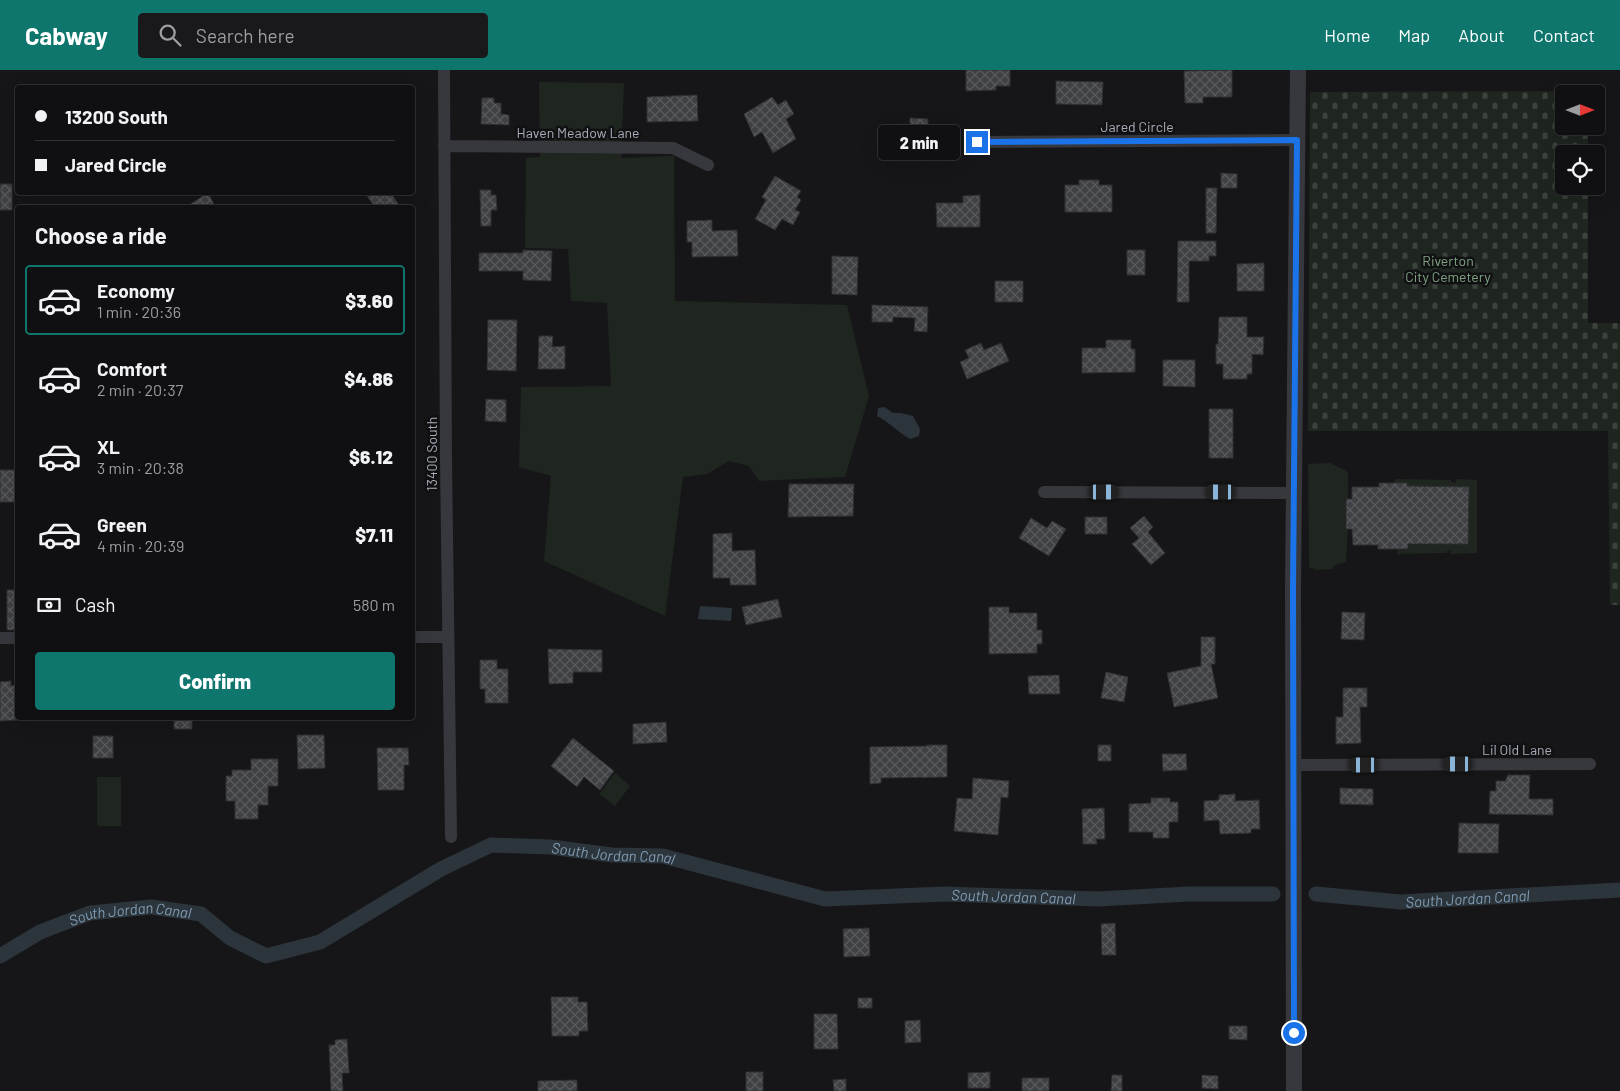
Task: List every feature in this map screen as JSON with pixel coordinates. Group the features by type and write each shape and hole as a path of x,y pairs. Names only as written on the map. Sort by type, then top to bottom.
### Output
{"street":[{"name":"13400 South","path":"444,70 451,837"},
{"path":"1294,1091 1294,493 1298,70"},
{"name":"Jared Circle","path":"977,142 1297,140"},
{"name":"Haven Meadow Lane","path":"444,146 673,148 708,165"},
{"path":"1044,492 1294,493"},
{"path":"415,637 448,637"},
{"path":"0,638 15,638"},
{"name":"Lil Old Lane","path":"1294,765 1590,764"}],"green space":[{"path":"539,82 624,83 621,158 674,156 675,301 847,305 869,396 845,477 759,481 749,466 729,461 707,474 683,477 665,616 544,561 551,476 519,467 521,387 611,386 607,303 571,301 568,249 525,248 526,158 540,157"},
{"name":"Riverton City Cemetery","path":"1555,91 1555,135 1588,135 1588,145 1555,145 1555,195 1588,195 1588,323 1620,323 1620,605 1610,605 1608,431 1308,431 1310,92"},
{"path":"1330,463 1348,473 1348,499 1345,499 1345,529 1348,530 1346,562 1335,565 1333,569 1316,570 1309,567 1308,464"},
{"path":"1395,479 1451,480 1451,482 1456,483 1456,479 1477,480 1477,553 1451,554 1451,550 1447,551 1447,553 1397,554 1397,550 1408,550 1409,545 1468,544 1407,487 1407,483 1395,483"},
{"path":"615,773 630,786 615,806 599,794"},
{"path":"97,777 121,777 121,826 97,826"}],"shaded area":[{"path":"884,407 893,413 913,416 920,429 919,436 910,439 877,416 878,408"},
{"path":"700,606 732,608 731,621 698,619"}],"building":[{"path":"966,70 1010,70 1010,86 996,86 996,90 966,91"},
{"path":"1232,70 1232,97 1203,97 1203,103 1185,103 1184,71"},
{"path":"1056,81 1103,82 1102,105 1056,104"},
{"path":"697,95 698,121 647,122 647,97"},
{"path":"772,97 778,105 786,100 794,114 786,119 796,139 773,153 762,132 754,137 744,114"},
{"path":"482,98 494,98 494,103 501,103 501,114 509,115 509,125 481,124"},
{"path":"910,118 928,119 926,161 901,159 903,124 910,125"},
{"path":"1221,173 1237,174 1237,188 1221,188"},
{"path":"775,176 801,191 797,197 801,200 795,210 800,212 793,225 782,219 775,230 755,219 766,200 762,197"},
{"path":"1079,180 1099,180 1099,185 1112,185 1112,212 1065,212 1065,185 1079,185"},
{"path":"0,184 12,184 12,210 0,210"},
{"path":"1206,188 1217,188 1216,233 1206,233"},
{"path":"480,190 491,190 491,195 496,195 497,210 491,210 491,226 481,226"},
{"path":"205,195 209,195 214,205 189,205"},
{"path":"366,195 392,195 399,205 374,205"},
{"path":"980,195 980,227 937,227 936,203 963,203 963,196"},
{"path":"712,220 712,231 737,230 738,256 692,257 692,242 687,242 687,221"},
{"path":"1178,241 1216,241 1216,256 1209,256 1209,261 1189,261 1189,302 1177,302"},
{"path":"523,250 552,251 551,281 523,280 523,271 479,271 479,253 523,253"},
{"path":"1127,250 1145,250 1145,275 1127,275"},
{"path":"832,256 858,257 857,295 832,294"},
{"path":"1264,263 1264,291 1237,291 1237,264"},
{"path":"995,281 1023,281 1023,302 995,302"},
{"path":"872,305 928,307 927,332 914,331 915,318 893,317 893,322 872,322"},
{"path":"1219,317 1247,317 1247,337 1264,337 1263,355 1252,354 1252,374 1247,374 1247,379 1223,379 1223,364 1216,364"},
{"path":"488,320 517,320 516,371 487,370"},
{"path":"539,336 553,336 552,347 565,346 565,369 538,369"},
{"path":"1106,340 1131,340 1131,349 1135,349 1135,372 1082,373 1082,348 1106,348"},
{"path":"981,343 984,350 1001,343 1009,361 967,379 960,362 969,358 965,350"},
{"path":"1163,360 1195,360 1195,387 1163,386"},
{"path":"486,399 506,400 506,422 485,421"},
{"path":"1209,409 1233,409 1233,458 1209,458"},
{"path":"0,470 15,470 15,502 0,502"},
{"path":"1379,483 1407,483 1407,486 1469,487 1468,544 1408,544 1408,549 1378,549 1378,545 1353,545 1352,529 1346,529 1346,499 1352,499 1352,487 1379,487"},
{"path":"789,484 854,484 853,516 788,517"},
{"path":"1144,516 1153,527 1148,532 1165,553 1151,565 1132,544 1139,538 1130,528"},
{"path":"1085,517 1107,517 1107,534 1085,534"},
{"path":"1031,518 1047,528 1052,521 1066,529 1049,556 1019,538"},
{"path":"732,533 732,551 755,550 756,585 730,585 730,578 713,578 713,534"},
{"path":"7,590 15,590 15,630 7,630"},
{"path":"778,599 782,617 746,625 742,607"},
{"path":"989,607 1009,607 1009,613 1037,613 1037,630 1042,630 1042,644 1037,644 1037,653 989,654"},
{"path":"1342,612 1365,613 1364,640 1341,639"},
{"path":"1201,637 1215,637 1215,664 1211,664 1218,698 1174,707 1167,673 1201,666"},
{"path":"548,649 602,650 602,672 573,672 573,683 549,684"},
{"path":"480,660 497,660 497,669 508,669 508,703 485,703 485,689 480,689"},
{"path":"1106,672 1128,677 1124,702 1101,698"},
{"path":"1059,675 1060,694 1029,694 1028,676"},
{"path":"11,681 11,686 15,685 15,720 18,720 0,721 0,682"},
{"path":"1343,688 1367,688 1367,707 1360,707 1361,743 1336,744 1336,717 1343,717"},
{"path":"174,720 192,720 192,729 174,729"},
{"path":"666,722 667,742 633,744 633,724"},
{"path":"297,735 324,735 325,768 298,769"},
{"path":"93,736 113,736 113,758 93,758"},
{"path":"573,738 614,771 600,790 584,777 577,787 551,766"},
{"path":"947,745 947,777 881,778 881,783 870,784 870,747"},
{"path":"1098,745 1111,745 1111,761 1098,761"},
{"path":"377,748 408,748 409,765 404,765 404,790 378,790"},
{"path":"1162,754 1186,754 1187,770 1163,771"},
{"path":"251,759 278,759 278,786 268,786 268,805 258,805 258,819 235,819 235,801 226,801 226,776 232,776 232,770 251,770"},
{"path":"1508,775 1530,775 1529,799 1553,799 1553,815 1489,814 1490,791 1496,791 1496,781 1505,781"},
{"path":"973,778 1009,781 1008,798 1001,797 998,835 954,831 957,798 972,799"},
{"path":"1340,788 1373,789 1373,805 1340,804"},
{"path":"1235,794 1235,801 1259,800 1260,829 1251,829 1251,833 1220,834 1219,820 1204,821 1204,801 1219,800 1219,795"},
{"path":"1151,798 1170,798 1170,802 1178,802 1178,822 1169,822 1169,838 1153,838 1153,832 1129,832 1129,804 1151,803"},
{"path":"1104,808 1105,839 1096,839 1097,844 1083,844 1082,809"},
{"path":"1459,823 1499,824 1498,853 1458,853"},
{"path":"1115,923 1116,955 1102,955 1101,924"},
{"path":"869,928 870,956 844,957 843,929"},
{"path":"551,997 578,997 578,1002 587,1002 588,1031 579,1031 579,1036 552,1036"},
{"path":"858,998 872,998 872,1008 858,1008"},
{"path":"814,1014 837,1014 838,1049 814,1049"},
{"path":"920,1020 921,1042 905,1043 905,1021"},
{"path":"1229,1026 1247,1026 1247,1040 1229,1039"},
{"path":"347,1039 349,1073 342,1073 343,1091 331,1091 329,1045 335,1045 335,1040"},
{"path":"746,1072 763,1072 763,1091 746,1091"},
{"path":"990,1072 990,1088 968,1088 968,1073"},
{"path":"1112,1075 1122,1075 1122,1091 1111,1091"},
{"path":"1202,1075 1218,1076 1218,1089 1202,1088"},
{"path":"1022,1078 1049,1078 1049,1091 1022,1091"},
{"path":"846,1079 846,1091 834,1091 833,1080"},
{"path":"577,1080 577,1091 538,1091 538,1081"}],"waterway":[{"name":"South Jordan Canal","path":"0,956 40,932 90,913 151,907 201,914 230,938 266,956 320,942 441,869 491,845 550,847 612,855 663,856 825,899 945,894 1098,899 1189,894 1273,894"},
{"name":"South Jordan Canal","path":"1316,894 1400,902 1620,890"}],"route":[{"path":"977,142 1297,140 1293,589 1294,1033"}]}
